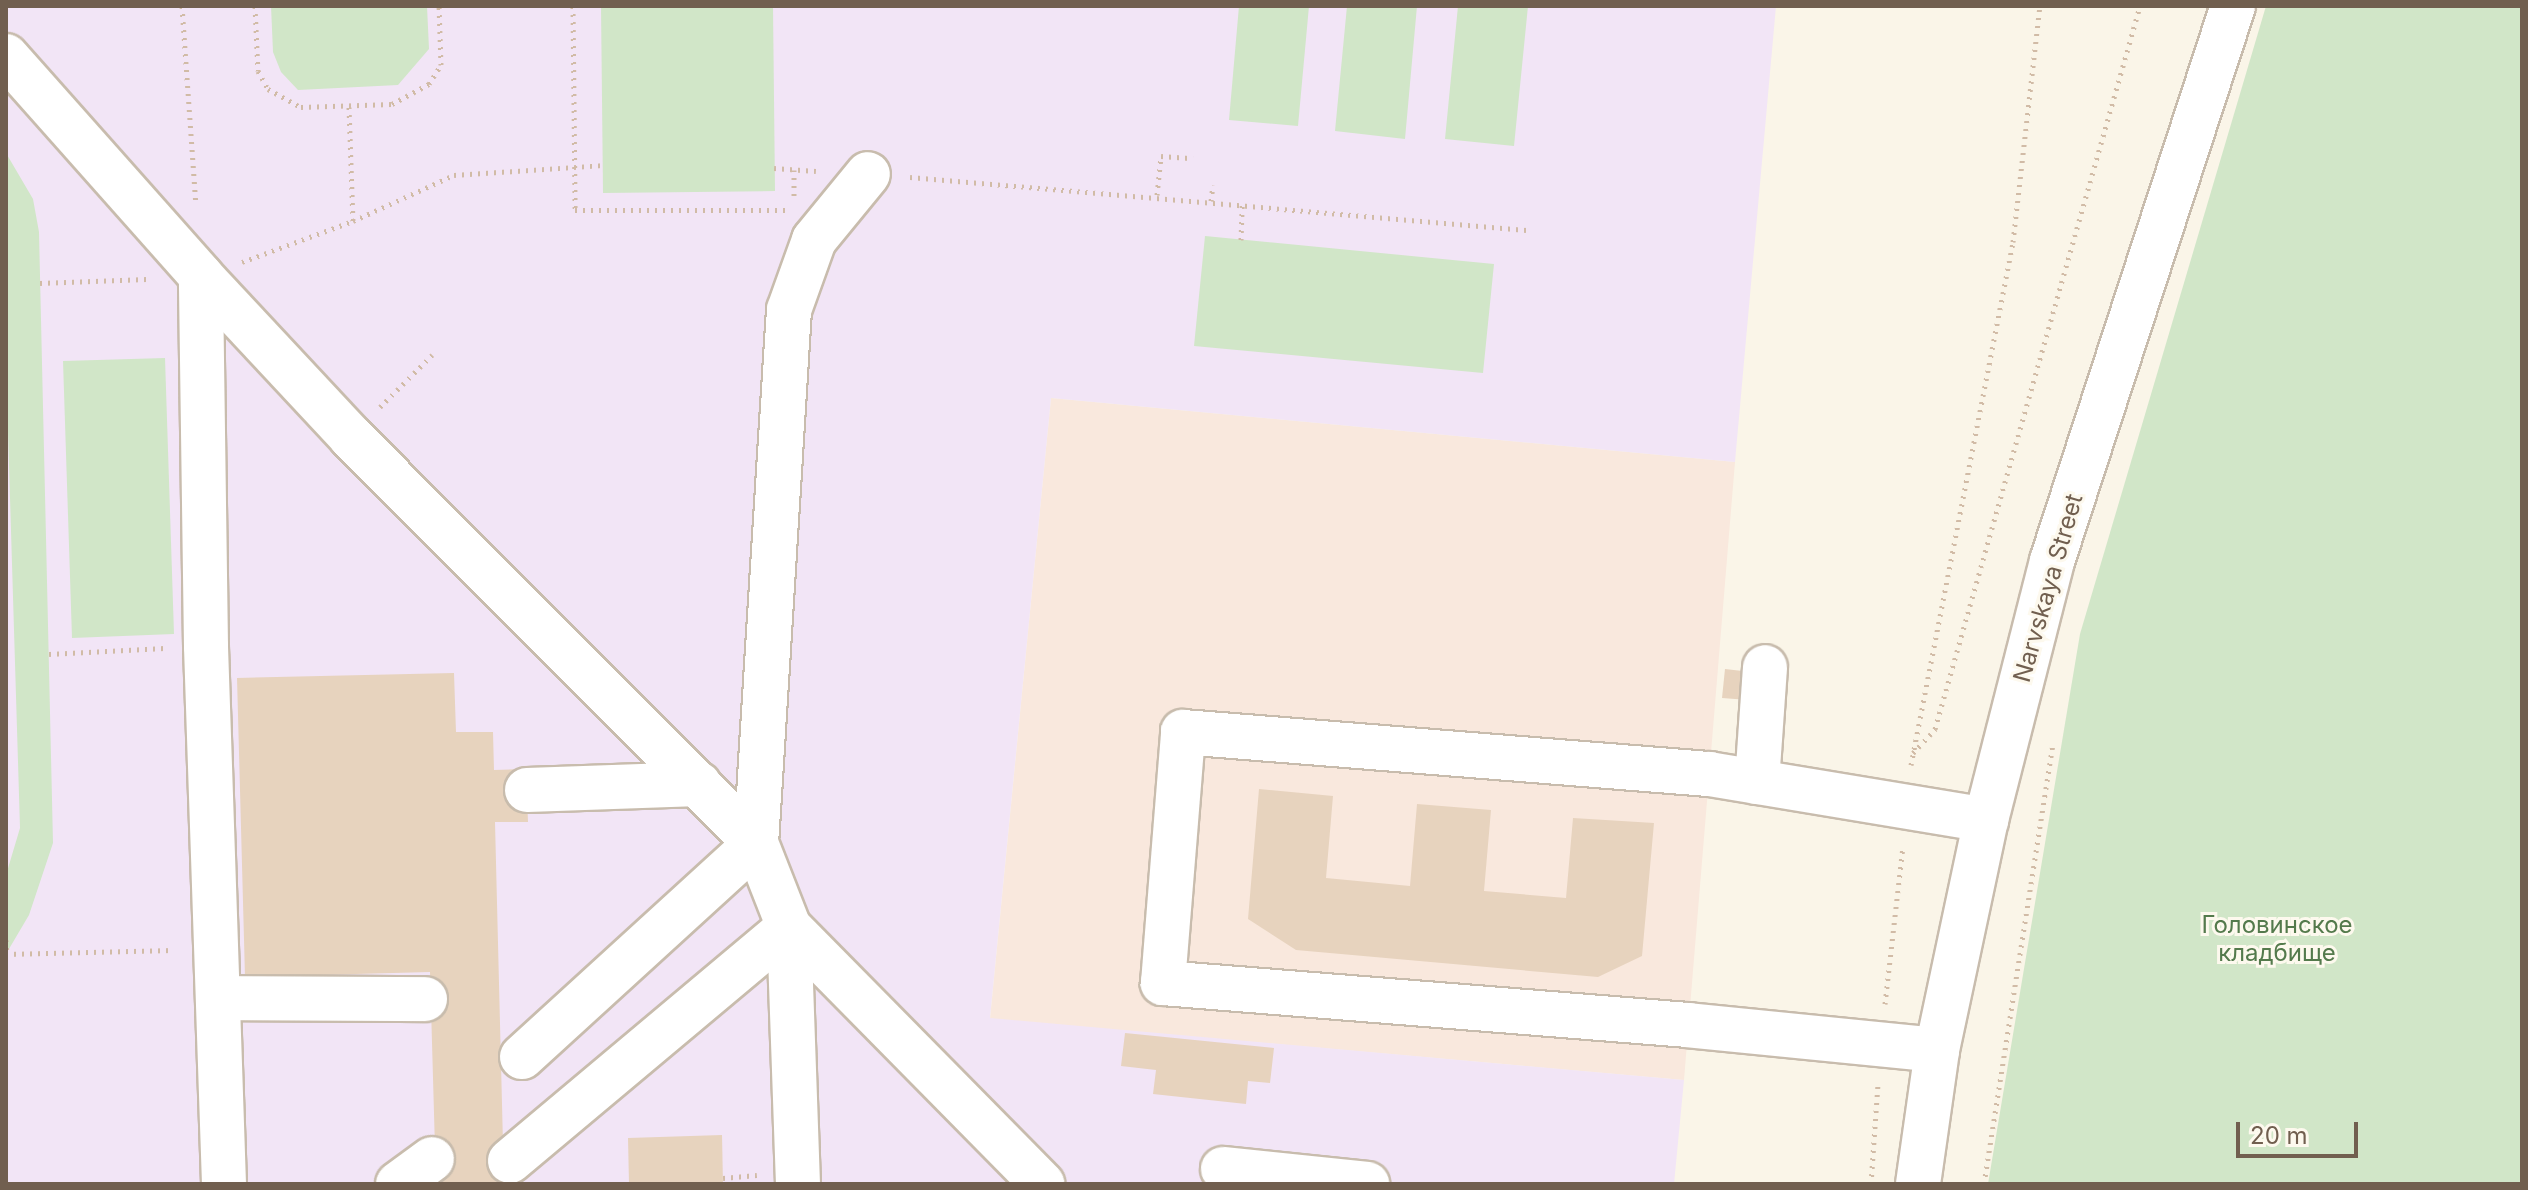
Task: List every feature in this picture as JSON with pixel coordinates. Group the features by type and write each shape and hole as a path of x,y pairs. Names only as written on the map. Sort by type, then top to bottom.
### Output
{"street":[{"name":"Narvskaya Street","path":"1918,1184 1937,1050 1986,820 2052,561 2233,6"},
{"path":"6,56 201,276 351,437 756,843 789,927 1042,1184"},
{"path":"522,1057 756,843 789,310 814,240 868,174"},
{"path":"201,276 206,646 221,998 224,1184"},
{"path":"1757,782 1765,667"},
{"path":"1937,1050 1163,983 1183,732 1757,782 1908,804 1986,820"},
{"path":"527,790 699,784"},
{"path":"510,1161 789,927"},
{"path":"778,1179 789,927"},
{"path":"221,998 425,999"},
{"path":"1223,1169 1367,1184"}],"path":[{"path":"182,6 197,213"},
{"path":"255,6 258,71 268,89 301,107 392,104 429,84 441,65 439,6"},
{"path":"573,6 575,210 795,210 794,170"},
{"path":"1871,1184 1881,1044 1912,754 2013,242 2040,6"},
{"path":"1912,754 1935,729 2140,6"},
{"path":"349,107 353,221"},
{"path":"1157,195 1161,156 1193,158"},
{"path":"40,283 201,276 353,221 454,175 603,165"},
{"path":"774,168 1157,195 1527,230"},
{"path":"1211,201 1213,185"},
{"path":"1241,240 1242,203"},
{"path":"351,437 432,355"},
{"path":"49,654 206,646"},
{"path":"1984,1184 2053,738"},
{"path":"6,940 6,954 219,949"},
{"path":"723,1178 778,1179"}],"shaded area":[{"path":"6,6 1776,6 1735,462 1051,398 990,1018 1684,1080 1674,1184 6,1184"},
{"path":"1051,398 1735,462 1684,1080 990,1019"}],"green space":[{"path":"271,6 427,6 429,49 398,85 298,90 281,72 273,52"},
{"path":"601,6 773,6 775,191 603,193"},
{"path":"1239,6 1309,6 1298,126 1229,120"},
{"path":"1347,6 1417,6 1405,139 1335,131"},
{"path":"1458,6 1528,6 1514,146 1445,139"},
{"name":"Головинское кладбище","path":"2266,6 2522,6 2522,1184 1988,1184 2080,634"},
{"path":"6,153 33,199 39,232 53,843 29,915 6,954 6,875 20,828 6,366"},
{"path":"1205,236 1494,264 1483,373 1194,346"},
{"path":"165,358 174,634 72,638 63,361"}],"building":[{"path":"1725,669 1751,672 1748,700 1722,698"},
{"path":"454,673 456,732 493,732 494,770 526,769 528,822 495,822 504,1184 436,1184 430,972 245,977 237,678"},
{"path":"1259,789 1333,796 1326,878 1410,886 1417,804 1491,810 1484,891 1566,898 1573,818 1654,823 1642,956 1598,977 1296,950 1248,919"},
{"path":"1125,1033 1274,1048 1270,1083 1248,1081 1246,1104 1153,1094 1156,1070 1121,1066"},
{"path":"722,1135 723,1184 629,1184 628,1138"}]}
